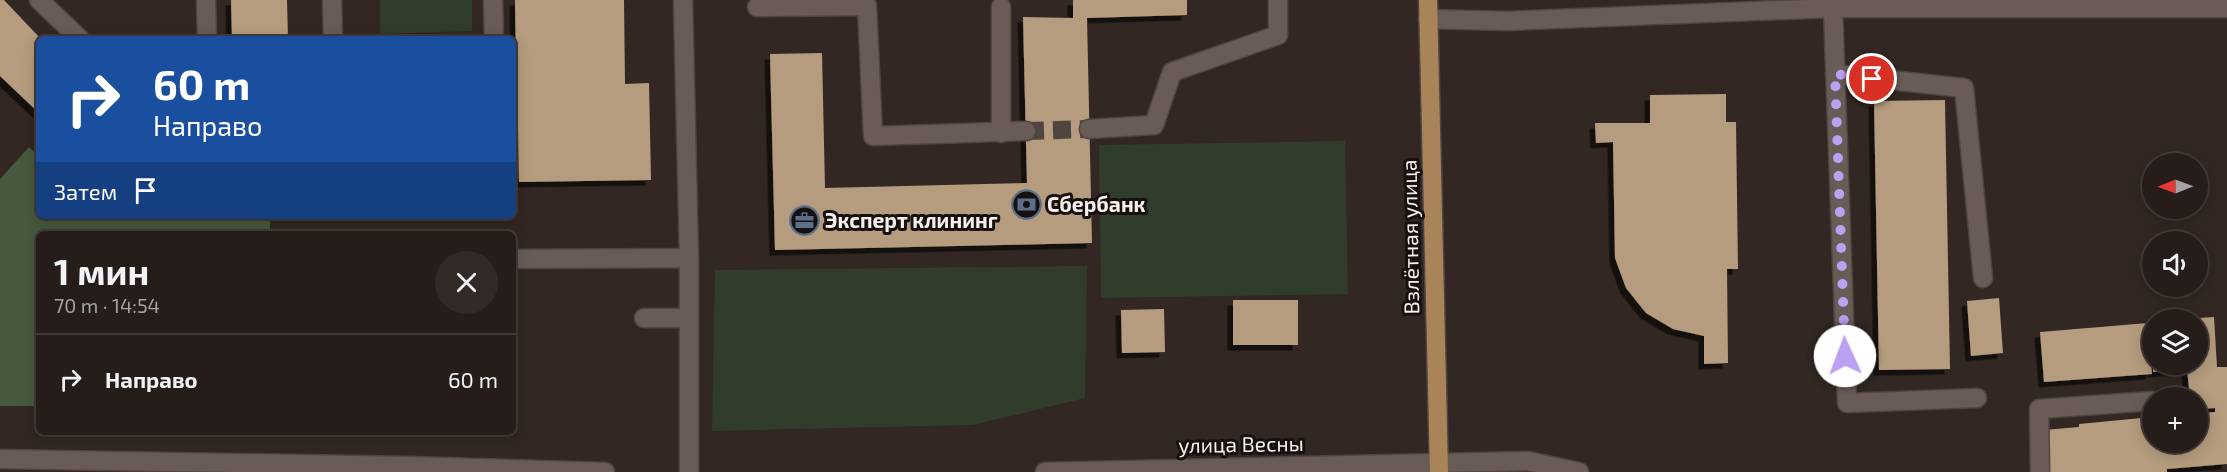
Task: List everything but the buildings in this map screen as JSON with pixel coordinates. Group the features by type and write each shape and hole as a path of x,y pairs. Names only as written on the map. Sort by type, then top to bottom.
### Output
{"main road":[{"name":"Взлётная улица","path":"1428,0 1439,468"}],"street":[{"path":"39,0 77,36"},
{"path":"206,0 207,36"},
{"path":"332,0 333,36"},
{"path":"493,0 494,36"},
{"path":"683,0 689,258 689,472"},
{"path":"1089,129 1154,125 1172,72 1278,35 1278,0"},
{"path":"1610,0 1629,14"},
{"path":"1428,19 1507,21 1629,14 2087,3 2227,8"},
{"path":"757,7 867,6 873,136 1026,131"},
{"path":"1001,7 1001,133"},
{"path":"1833,8 1847,403 1977,398"},
{"path":"1835,74 1964,88 1983,278"},
{"path":"516,259 689,258"},
{"path":"644,318 689,318"},
{"path":"2040,472 2039,409 2142,402"},
{"path":"0,459 605,472"},
{"name":"улица Весны","path":"1045,472 1439,468 1528,461 1579,472"}],"green space":[{"path":"380,0 472,0 472,31 380,34"},
{"path":"1345,141 1348,294 1101,298 1099,145"},
{"path":"29,147 36,153 36,219 270,221 270,231 36,231 36,406 0,406 0,179"},
{"path":"1087,266 1085,398 973,425 712,431 715,270"}],"tunnel":[{"path":"1026,131 1089,129"}],"place":[{"name":"Сбербанк","path":"1026,205"},
{"name":"Эксперт клининг","path":"804,221"}],"route":[{"path":"1845,356 1835,74 1872,79"}]}
